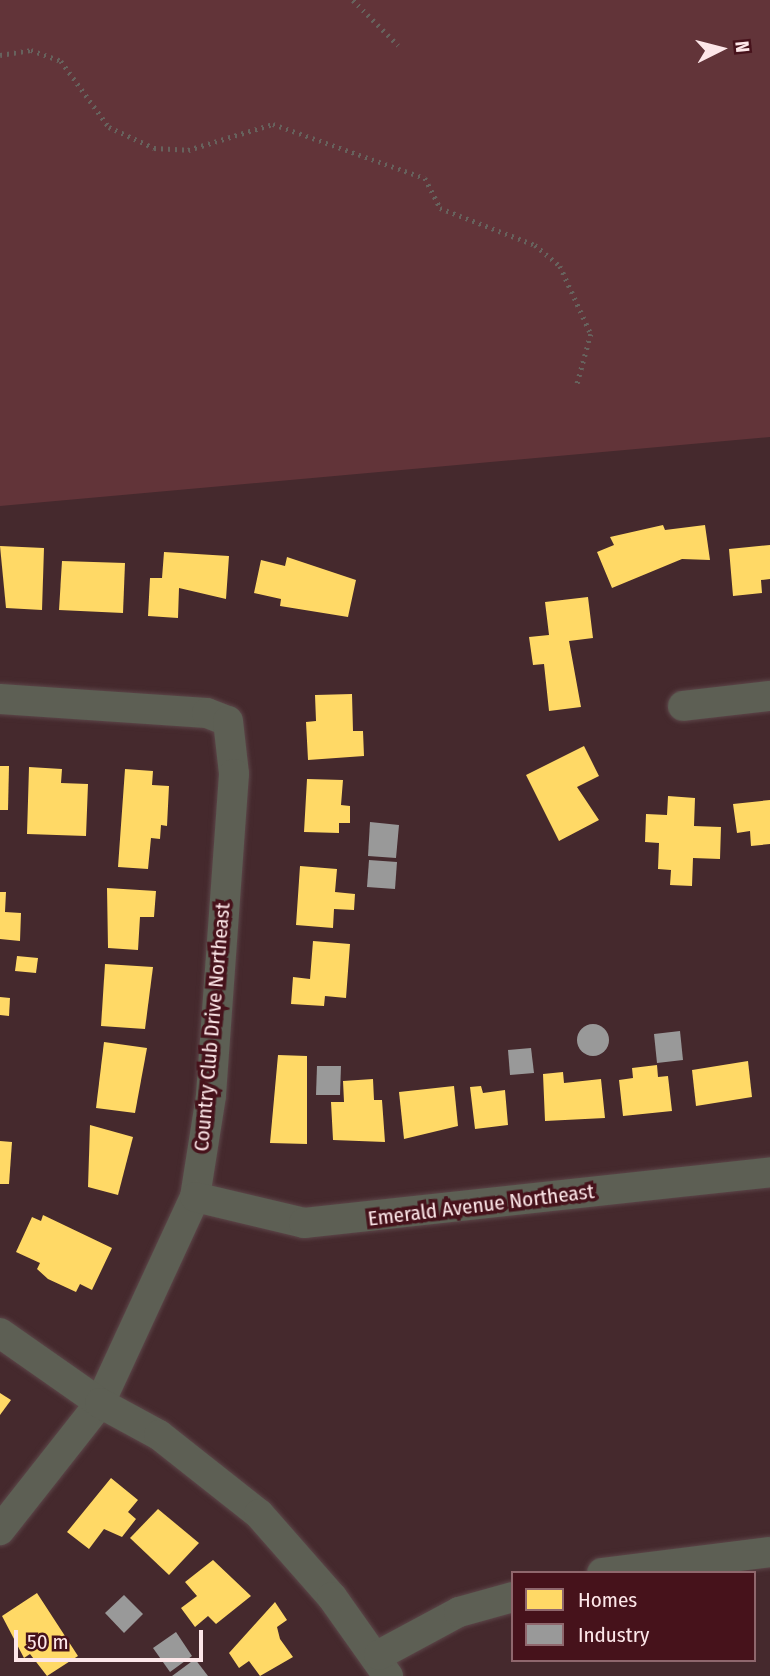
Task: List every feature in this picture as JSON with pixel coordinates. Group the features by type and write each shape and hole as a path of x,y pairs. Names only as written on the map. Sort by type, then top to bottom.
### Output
{"street":[{"path":"683,706 770,696"},
{"name":"Country Club Drive Northeast","path":"0,699 207,713 228,721 234,774 211,1096 195,1197 100,1403 0,1530"},
{"name":"Emerald Avenue Northeast","path":"195,1197 304,1223 770,1172"},
{"path":"0,1333 100,1403 159,1435 259,1514 383,1666 459,1612 511,1598"},
{"path":"618,1571 770,1552"}],"path":[{"path":"353,0 398,45"},
{"path":"0,55 31,50 61,61 109,127 154,148 188,150 273,124 425,178 440,208 535,246 560,266 591,334 577,385"}],"shaded area":[{"path":"0,0 770,0 770,437 0,506"}],"building: Homes":[{"path":"663,525 665,530 705,525 710,560 682,559 612,588 597,552 614,545 610,537"},
{"path":"770,545 770,579 761,580 762,593 733,596 729,549"},
{"path":"0,546 44,548 42,610 6,608"},
{"path":"164,552 229,556 226,599 179,588 178,618 148,616 150,578 162,578"},
{"path":"287,557 356,580 348,617 280,606 281,599 254,593 261,560 285,566"},
{"path":"62,561 125,563 123,613 59,610"},
{"path":"588,597 593,638 569,641 581,707 549,711 544,664 533,665 529,637 549,635 545,602"},
{"path":"352,694 353,731 363,731 364,756 308,760 306,722 316,721 315,695"},
{"path":"584,746 599,776 577,787 599,820 559,841 526,775"},
{"path":"0,766 9,766 8,810 0,810"},
{"path":"29,767 62,769 61,783 88,784 86,836 27,834"},
{"path":"125,769 153,771 152,785 169,786 167,826 161,825 160,839 151,838 148,869 118,867"},
{"path":"307,779 343,780 341,805 350,806 350,823 339,823 339,833 304,832"},
{"path":"668,796 695,798 694,826 721,827 720,859 693,858 692,886 670,885 671,870 658,869 659,843 645,842 646,814 667,815"},
{"path":"770,800 770,844 751,846 750,831 737,833 733,804"},
{"path":"300,866 337,869 335,892 355,894 354,910 334,909 333,928 296,925"},
{"path":"107,888 156,891 154,917 140,917 138,950 108,948"},
{"path":"0,892 6,892 5,912 21,913 20,941 0,939"},
{"path":"313,941 350,944 346,998 325,996 324,1006 291,1004 293,977 310,979"},
{"path":"17,956 38,958 36,973 15,971"},
{"path":"105,964 153,967 145,1029 101,1026"},
{"path":"0,997 10,998 9,1016 0,1015"},
{"path":"104,1042 147,1048 135,1113 96,1108"},
{"path":"278,1055 307,1056 307,1144 270,1143"},
{"path":"748,1061 752,1097 696,1106 692,1070"},
{"path":"657,1065 658,1077 668,1076 672,1111 623,1116 619,1080 633,1078 632,1068"},
{"path":"563,1072 564,1083 601,1079 605,1118 545,1121 543,1074"},
{"path":"373,1079 374,1100 382,1100 385,1142 333,1140 331,1102 344,1102 343,1081"},
{"path":"454,1086 458,1126 404,1139 399,1092"},
{"path":"481,1086 483,1093 505,1090 508,1125 475,1129 470,1087"},
{"path":"90,1125 133,1137 118,1195 88,1187"},
{"path":"0,1141 12,1142 9,1184 0,1184"},
{"path":"43,1215 112,1248 92,1290 80,1284 76,1292 48,1279 37,1269 40,1263 16,1252 32,1217 41,1221"},
{"path":"0,1393 11,1400 0,1415"},
{"path":"111,1478 138,1500 128,1512 136,1519 122,1537 104,1529 89,1549 67,1532"},
{"path":"158,1509 199,1543 169,1575 130,1538"},
{"path":"213,1560 251,1596 216,1624 208,1616 195,1627 181,1608 197,1596 185,1582"},
{"path":"37,1593 78,1656 47,1676 30,1654 24,1658 2,1616"},
{"path":"275,1602 287,1620 277,1627 280,1639 293,1657 260,1676 249,1661 239,1668 229,1653"}],"building: Industry":[{"path":"370,822 399,825 396,858 368,856"},
{"path":"369,860 397,862 395,889 367,887"},
{"path":"593,1024 604,1029 609,1040 604,1051 593,1056 582,1051 577,1040 582,1029"},
{"path":"680,1031 683,1060 657,1063 654,1034"},
{"path":"531,1048 534,1073 510,1075 508,1050"},
{"path":"317,1066 341,1066 340,1095 316,1095"},
{"path":"124,1595 143,1614 124,1633 105,1613"},
{"path":"176,1632 192,1656 170,1672 153,1648"},
{"path":"195,1659 208,1676 172,1676"}]}
